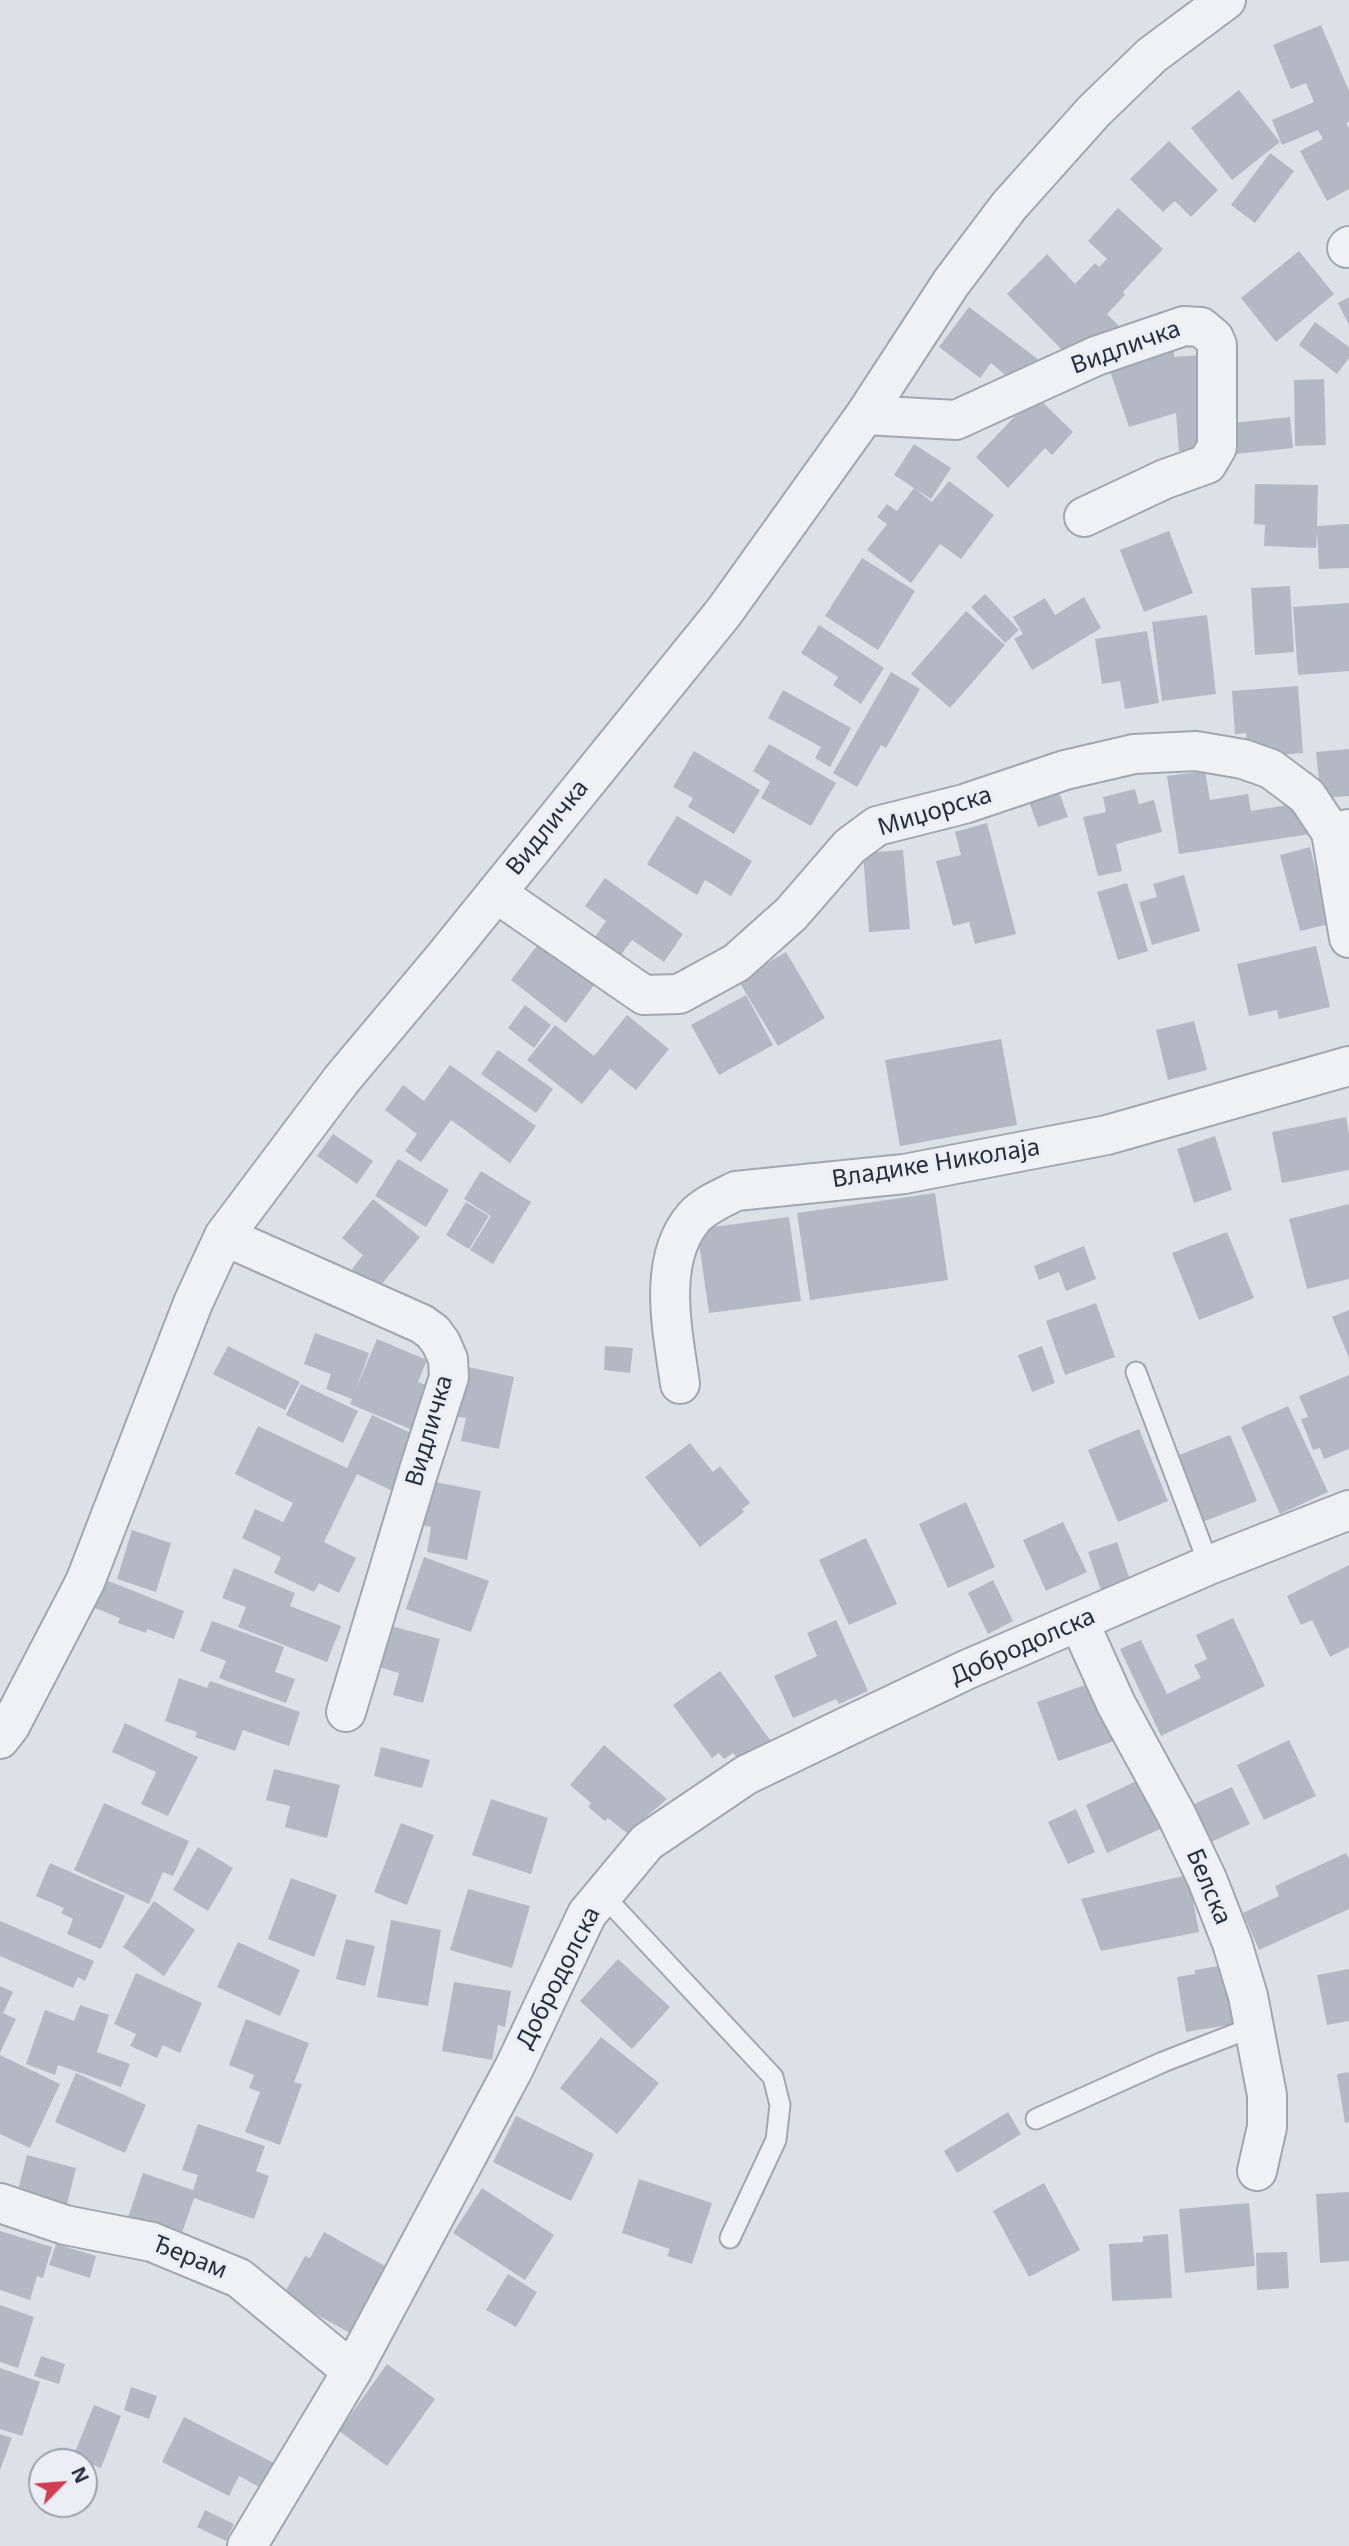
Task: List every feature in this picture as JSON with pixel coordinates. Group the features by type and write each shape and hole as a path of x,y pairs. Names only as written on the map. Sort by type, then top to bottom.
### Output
{"street":[{"name":"Видличка","path":"0,1739 10,1726 85,1582 193,1303 224,1236 342,1079 724,612 865,415 951,282 1009,206 1094,111 1143,64 1226,0"},
{"name":"Видличка","path":"865,415 956,420 1096,356 1184,326 1201,327 1214,338 1217,345 1217,447 1207,464 1165,479 1084,517"},
{"name":"Миџорска","path":"496,893 643,995 679,994 736,963 792,914 850,846 877,826 964,804 1065,770 1133,754 1196,751 1243,759 1271,769 1307,796 1340,830"},
{"path":"1340,830 1349,938"},
{"name":"Владике Николаја","path":"680,1384 672,1323 671,1276 677,1244 695,1216 712,1203 736,1191 904,1174 1107,1135 1349,1066"},
{"name":"Видличка","path":"224,1236 422,1324 433,1332 448,1359 449,1377 346,1712"},
{"name":"Добродолска","path":"247,2546 352,2371 514,2068 587,1914 647,1842 746,1775 966,1670 1209,1564 1349,1510"},
{"name":"Белска","path":"1079,1622 1116,1704 1176,1814 1207,1879 1236,1956 1248,1996 1267,2095 1267,2127 1257,2171"},
{"name":"Ђерам","path":"0,2203 65,2225 152,2242 239,2278 352,2371"}],"lane":[{"path":"1136,1372 1209,1564"},
{"path":"602,1894 773,2077 780,2105 776,2140 730,2238"},
{"path":"1036,2119 1163,2062 1253,2027"}],"building":[{"path":"1321,25 1349,91 1349,122 1346,123 1349,128 1349,189 1327,201 1300,151 1323,139 1318,130 1282,145 1272,120 1314,102 1306,83 1291,89 1273,45"},
{"path":"1239,90 1280,142 1232,180 1191,128"},
{"path":"1169,141 1218,190 1191,217 1175,201 1163,212 1130,179"},
{"path":"1270,153 1294,171 1255,223 1231,205"},
{"path":"1118,208 1163,249 1123,292 1125,295 1107,314 1129,336 1068,356 1007,294 1047,254 1075,284 1095,263 1099,267 1107,259 1088,241"},
{"path":"1299,251 1334,294 1276,342 1241,298"},
{"path":"1349,297 1349,325 1338,303"},
{"path":"969,307 1051,369 1017,385 991,363 980,378 939,347"},
{"path":"1315,322 1349,347 1349,358 1337,374 1299,345"},
{"path":"1174,348 1174,357 1202,355 1209,449 1179,451 1176,413 1129,427 1108,365"},
{"path":"1324,379 1326,445 1295,446 1294,380"},
{"path":"1035,395 1073,432 1052,455 1045,448 1008,488 976,457"},
{"path":"1290,417 1293,448 1226,455 1222,424"},
{"path":"914,444 951,468 931,499 894,475"},
{"path":"949,481 994,515 961,559 940,544 911,583 867,550 887,524 877,517 887,504 897,511 914,488 932,502"},
{"path":"1255,484 1318,485 1317,526 1349,524 1349,568 1319,569 1317,532 1316,548 1264,546 1265,525 1254,524"},
{"path":"1169,531 1193,593 1144,612 1120,550"},
{"path":"862,558 915,591 878,650 825,616"},
{"path":"1290,586 1294,652 1255,655 1251,588"},
{"path":"985,594 1019,630 1005,643 971,607"},
{"path":"1084,597 1101,628 1032,670 1014,639 1023,634 1013,617 1045,598 1055,615"},
{"path":"1349,603 1349,671 1298,675 1293,607"},
{"path":"966,611 1005,645 950,708 911,674"},
{"path":"1207,615 1216,694 1162,701 1152,622"},
{"path":"819,625 884,668 861,704 833,685 838,677 801,653"},
{"path":"1147,631 1159,703 1125,709 1120,681 1102,684 1095,639"},
{"path":"891,672 920,689 886,748 881,745 857,787 833,773"},
{"path":"1298,686 1303,753 1248,757 1246,733 1235,734 1232,691"},
{"path":"783,690 851,728 830,767 815,758 821,747 768,718"},
{"path":"769,744 836,783 811,826 761,798 770,782 753,771"},
{"path":"1349,749 1349,796 1321,798 1316,752"},
{"path":"694,751 760,790 734,834 688,807 693,798 673,787"},
{"path":"1205,771 1210,800 1248,794 1251,811 1305,802 1310,834 1179,854 1167,776"},
{"path":"1058,789 1068,817 1038,827 1028,799"},
{"path":"1135,789 1139,804 1154,800 1162,832 1116,844 1122,871 1098,876 1083,817 1106,812 1103,797"},
{"path":"677,816 752,861 731,896 705,880 697,895 647,864"},
{"path":"987,823 1016,934 975,944 969,922 953,926 936,861 961,855 955,832"},
{"path":"1310,847 1329,924 1300,931 1280,855"},
{"path":"903,850 910,929 869,932 863,853"},
{"path":"1184,875 1200,931 1152,945 1139,902 1157,897 1153,884"},
{"path":"605,878 683,934 664,962 632,940 614,964 589,946 606,921 585,906"},
{"path":"1127,883 1148,951 1118,960 1097,892"},
{"path":"540,942 595,984 566,1023 511,980"},
{"path":"1316,946 1330,1007 1279,1019 1277,1010 1249,1016 1237,964"},
{"path":"786,952 825,1018 778,1046 738,980"},
{"path":"746,995 773,1045 719,1075 691,1025"},
{"path":"525,1005 551,1025 534,1048 508,1028"},
{"path":"627,1015 669,1049 636,1090 610,1069 582,1104 527,1060 555,1025 594,1056"},
{"path":"1194,1021 1207,1070 1168,1080 1156,1030"},
{"path":"1001,1039 1017,1125 900,1146 885,1060"},
{"path":"498,1050 553,1089 536,1113 481,1074"},
{"path":"450,1065 536,1126 510,1163 451,1120 421,1162 405,1151 417,1134 385,1110 403,1085 424,1101"},
{"path":"1346,1117 1349,1170 1282,1183 1272,1132"},
{"path":"333,1134 373,1161 357,1184 317,1156"},
{"path":"1215,1136 1232,1190 1194,1203 1177,1149"},
{"path":"398,1159 449,1190 426,1227 375,1196"},
{"path":"481,1171 531,1202 493,1264 470,1250 491,1216 464,1199"},
{"path":"935,1193 948,1280 810,1300 797,1213"},
{"path":"373,1199 420,1237 377,1290 352,1269 363,1255 342,1238"},
{"path":"466,1202 489,1216 469,1249 446,1235"},
{"path":"1349,1204 1349,1279 1307,1289 1289,1219"},
{"path":"789,1217 801,1301 709,1313 697,1229"},
{"path":"1227,1232 1254,1298 1199,1320 1172,1253"},
{"path":"1084,1246 1096,1279 1066,1291 1059,1272 1039,1280 1034,1266"},
{"path":"1096,1303 1115,1357 1065,1375 1046,1321"},
{"path":"1349,1310 1349,1358 1332,1317"},
{"path":"315,1333 369,1353 356,1389 377,1339 427,1360 418,1382 428,1386 422,1434 350,1404 352,1399 326,1389 331,1374 304,1364"},
{"path":"228,1346 300,1382 285,1410 213,1374"},
{"path":"605,1346 633,1348 630,1373 604,1370"},
{"path":"1042,1346 1055,1383 1032,1392 1018,1355"},
{"path":"459,1365 514,1377 499,1449 461,1441 466,1418 449,1415"},
{"path":"1349,1375 1349,1449 1324,1459 1320,1448 1313,1450 1301,1419 1308,1417 1299,1396"},
{"path":"301,1384 358,1411 343,1443 286,1415"},
{"path":"1288,1406 1328,1492 1280,1514 1241,1427"},
{"path":"372,1415 426,1440 399,1494 357,1474 324,1542 356,1558 339,1593 319,1583 314,1592 274,1573 281,1557 242,1538 255,1509 283,1522 293,1503 235,1474 258,1426 347,1468"},
{"path":"1139,1429 1168,1501 1118,1522 1088,1450"},
{"path":"1230,1435 1257,1501 1200,1523 1174,1457"},
{"path":"690,1443 713,1472 720,1466 750,1503 742,1509 744,1512 700,1547 645,1477"},
{"path":"430,1481 481,1491 467,1560 427,1552 431,1527 422,1525"},
{"path":"966,1502 995,1567 948,1588 919,1524"},
{"path":"1063,1522 1087,1572 1046,1591 1023,1540"},
{"path":"132,1530 171,1543 156,1592 117,1579"},
{"path":"866,1538 897,1604 849,1625 819,1560"},
{"path":"1117,1542 1130,1580 1101,1590 1088,1552"},
{"path":"424,1557 489,1581 471,1632 406,1609"},
{"path":"1349,1565 1349,1647 1330,1657 1312,1620 1301,1625 1287,1596"},
{"path":"234,1568 295,1593 290,1606 341,1626 327,1662 238,1627 246,1607 222,1598"},
{"path":"106,1580 184,1611 174,1639 147,1629 146,1633 118,1623 120,1618 95,1608"},
{"path":"993,1580 1013,1621 988,1634 968,1593"},
{"path":"1233,1618 1265,1686 1161,1736 1120,1649 1141,1640 1167,1694 1201,1678 1194,1665 1207,1659 1196,1635"},
{"path":"836,1620 868,1691 839,1704 836,1699 793,1718 774,1676 817,1656 807,1633"},
{"path":"212,1621 284,1647 275,1672 295,1679 286,1703 219,1678 226,1661 200,1651"},
{"path":"391,1626 440,1639 423,1703 393,1695 399,1673 379,1667"},
{"path":"720,1671 773,1744 743,1766 733,1753 724,1759 719,1753 712,1758 673,1705"},
{"path":"179,1678 207,1688 210,1681 300,1712 289,1746 243,1730 235,1751 195,1737 197,1732 165,1721"},
{"path":"1099,1680 1120,1739 1058,1761 1037,1702"},
{"path":"125,1723 198,1757 168,1816 141,1804 156,1772 112,1752"},
{"path":"1289,1740 1316,1796 1264,1820 1237,1765"},
{"path":"604,1745 667,1799 627,1833 608,1818 605,1821 588,1807 591,1803 570,1785"},
{"path":"381,1747 430,1760 422,1788 374,1776"},
{"path":"274,1769 340,1785 327,1838 285,1827 290,1806 266,1800"},
{"path":"1147,1776 1169,1825 1107,1853 1086,1805"},
{"path":"1232,1787 1250,1824 1209,1843 1192,1805"},
{"path":"491,1799 548,1818 531,1874 472,1855"},
{"path":"104,1803 189,1841 173,1876 163,1872 149,1904 74,1870"},
{"path":"1076,1809 1095,1852 1068,1864 1048,1822"},
{"path":"401,1823 434,1835 407,1905 374,1892"},
{"path":"198,1847 233,1868 208,1911 173,1890"},
{"path":"1346,1853 1349,1859 1349,1909 1259,1950 1243,1913 1279,1896 1275,1886"},
{"path":"50,1863 125,1896 101,1949 67,1934 73,1919 61,1913 64,1908 36,1896"},
{"path":"1188,1875 1199,1932 1101,1951 1081,1899"},
{"path":"291,1878 337,1895 314,1957 268,1939"},
{"path":"468,1889 530,1906 512,1968 450,1950"},
{"path":"154,1901 195,1930 164,1976 123,1947"},
{"path":"391,1920 441,1930 428,2006 377,1997"},
{"path":"0,1921 94,1961 85,1981 78,1977 73,1988 0,1956"},
{"path":"346,1939 375,1946 365,1986 336,1979"},
{"path":"238,1942 300,1970 280,2016 217,1987"},
{"path":"618,1959 670,2007 632,2049 580,2001"},
{"path":"1236,1963 1246,2022 1186,2032 1177,1977 1195,1974 1195,1970"},
{"path":"1349,1969 1349,2021 1327,2025 1317,1975"},
{"path":"136,1973 202,2003 180,2053 163,2045 157,2058 130,2046 136,2034 114,2024"},
{"path":"454,1982 511,1991 505,2027 498,2025 492,2060 442,2051"},
{"path":"0,1986 13,1992 3,2013 16,2019 0,2053"},
{"path":"80,2005 109,2015 97,2052 130,2064 121,2087 58,2065 55,2075 26,2064 45,2010 74,2021"},
{"path":"246,2019 309,2043 294,2082 302,2084 280,2145 245,2132 260,2092 249,2088 254,2075 229,2065"},
{"path":"601,2037 659,2083 617,2134 560,2088"},
{"path":"0,2055 60,2084 30,2148 0,2134"},
{"path":"1349,2072 1349,2122 1345,2123 1337,2074"},
{"path":"76,2073 146,2105 125,2153 55,2122"},
{"path":"1008,2112 1021,2134 957,2173 944,2151"},
{"path":"516,2116 594,2154 571,2201 493,2162"},
{"path":"198,2124 265,2146 256,2171 269,2176 254,2219 194,2198 179,2242 126,2223 143,2173 193,2190 198,2175 182,2170"},
{"path":"27,2155 76,2168 64,2216 15,2202"},
{"path":"639,2179 712,2203 692,2264 667,2256 670,2249 622,2233"},
{"path":"1044,2183 1080,2250 1029,2277 993,2211"},
{"path":"482,2188 554,2235 525,2280 453,2233"},
{"path":"1349,2192 1349,2261 1320,2263 1316,2194"},
{"path":"1249,2203 1255,2266 1185,2273 1179,2209"},
{"path":"0,2231 52,2247 43,2278 37,2276 30,2300 0,2290"},
{"path":"324,2232 385,2266 350,2333 283,2296 305,2256 310,2258"},
{"path":"1168,2234 1172,2298 1112,2301 1109,2244 1143,2242 1143,2236"},
{"path":"56,2244 96,2256 90,2278 49,2265"},
{"path":"1287,2252 1289,2288 1257,2290 1256,2253"},
{"path":"508,2274 537,2292 516,2327 486,2310"},
{"path":"0,2305 34,2317 18,2368 0,2362"},
{"path":"41,2356 65,2364 59,2384 34,2376"},
{"path":"387,2364 435,2399 387,2466 339,2431"},
{"path":"0,2368 40,2382 22,2436 0,2429"},
{"path":"131,2387 157,2396 149,2419 124,2410"},
{"path":"94,2405 121,2416 101,2468 98,2467 98,2448 77,2448"},
{"path":"184,2417 274,2463 261,2488 239,2476 229,2496 162,2462"},
{"path":"0,2434 12,2438 0,2470"},
{"path":"205,2510 234,2524 226,2541 197,2527"}]}
